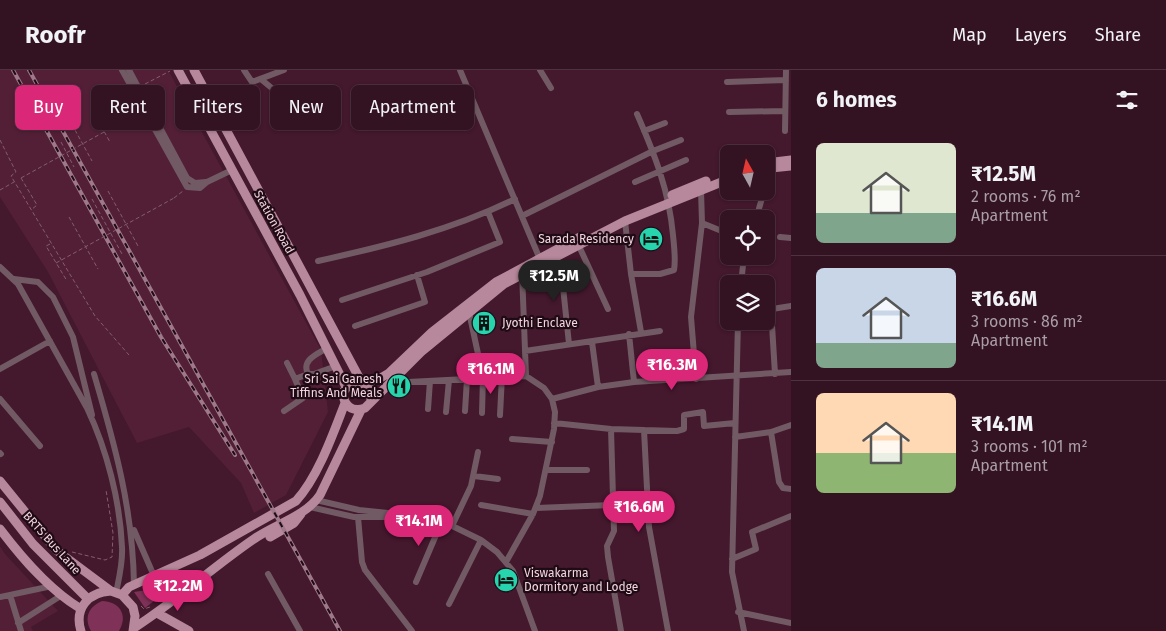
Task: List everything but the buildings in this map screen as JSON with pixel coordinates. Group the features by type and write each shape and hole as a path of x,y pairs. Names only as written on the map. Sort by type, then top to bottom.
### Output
{"main road":[{"name":"Station Road","path":"178,70 346,387"},
{"name":"Station Road","path":"194,70 364,384"},
{"path":"775,165 790,162"},
{"path":"134,629 154,610 244,546 310,506 361,410 415,356 493,291 540,257 720,177"},
{"path":"364,384 389,373 432,332 496,282 555,257 669,200 720,183"},
{"path":"81,631 78,619 80,609 88,598 101,592 116,593 154,576 241,533 296,501 306,489 333,434 345,403 344,392 346,387 356,382 364,384 370,390 371,400"},
{"path":"345,403 355,410 361,410"},
{"path":"0,482 56,550 133,607 135,616 134,629"},
{"name":"BRTS Bus Lane","path":"0,502 33,544 88,598"},
{"path":"0,528 18,551 52,586 80,609"},
{"path":"154,610 189,631"}],"street":[{"path":"122,70 187,187 200,188 232,170"},
{"path":"129,70 136,85"},
{"path":"244,70 252,82 262,80 284,70"},
{"path":"461,70 540,257"},
{"path":"540,70 551,88"},
{"path":"785,131 786,70"},
{"path":"262,80 270,87"},
{"path":"727,82 786,80"},
{"path":"729,112 784,111"},
{"path":"632,274 660,274 674,270 674,242 669,200 653,151 637,114"},
{"path":"644,131 665,123"},
{"path":"161,130 187,178 195,183 208,182"},
{"path":"522,216 653,151 681,140"},
{"path":"635,182 686,160"},
{"path":"696,379 691,317 702,223 702,190"},
{"path":"318,261 435,232 515,200"},
{"path":"342,300 417,275 500,242 488,212"},
{"path":"625,221 640,332"},
{"path":"702,223 720,230"},
{"path":"780,238 791,238"},
{"path":"578,244 608,309"},
{"path":"555,257 563,286 569,344"},
{"path":"522,270 526,376"},
{"path":"1,271 14,278 31,280 43,285 59,307 75,342 92,418"},
{"path":"355,326 425,302 417,275"},
{"path":"14,278 92,418 112,485 120,524 122,558 116,593"},
{"path":"775,308 791,306"},
{"path":"468,312 483,377 482,413"},
{"path":"524,351 660,330"},
{"path":"738,330 732,572 738,612 744,631"},
{"path":"771,330 775,374"},
{"path":"629,334 634,382"},
{"path":"0,369 50,341"},
{"path":"592,342 598,387"},
{"path":"308,374 307,362 327,348"},
{"path":"284,411 303,398 287,363"},
{"path":"295,379 336,366"},
{"path":"552,398 598,387 634,382 791,372"},
{"path":"94,374 119,462 131,525 134,585"},
{"path":"500,415 502,376"},
{"path":"394,379 430,381 526,376 544,388 552,398 554,423 547,470 534,511 506,562"},
{"path":"465,411 466,378"},
{"path":"446,412 449,380"},
{"path":"428,409 430,381"},
{"path":"0,399 40,446"},
{"path":"554,423 611,429 677,431 684,429 684,415 703,412 704,426 735,423"},
{"path":"734,437 771,432 791,425"},
{"path":"611,429 614,531 609,540 608,551 621,631"},
{"path":"644,430 649,527 668,631"},
{"path":"771,432 779,482 783,488 791,488"},
{"path":"512,439 552,442"},
{"path":"452,526 474,476 478,452"},
{"path":"547,470 587,470"},
{"path":"474,476 498,478"},
{"path":"481,506 534,511 612,505"},
{"path":"310,506 427,517 442,521 481,540 506,562 516,578 535,631"},
{"path":"310,506 358,517 392,518 404,516"},
{"path":"732,559 756,549 752,532 791,516"},
{"path":"358,517 362,562 365,570 412,631"},
{"path":"416,582 442,521"},
{"path":"131,525 154,576"},
{"path":"449,604 481,540"},
{"path":"268,574 300,631"},
{"path":"0,597 52,586"},
{"path":"10,595 21,631"},
{"path":"18,623 62,595"},
{"path":"738,612 791,622"}],"path":[{"path":"144,85 171,70"},
{"path":"75,130 92,161"},
{"path":"30,210 37,205 21,178 104,132 110,142"},
{"path":"0,140 16,172 11,176 50,244 95,316 129,355"},
{"path":"60,142 74,167"},
{"path":"0,190 15,182"},
{"path":"56,263 174,198 187,187"},
{"path":"108,191 138,246"},
{"path":"92,199 122,254"},
{"path":"69,217 98,269"},
{"path":"50,244 46,246 67,281"},
{"path":"68,550 106,560 112,556 113,533 106,490"},
{"path":"138,601 144,609 154,610"}],"shaded area":[{"path":"0,70 168,70 176,85 175,130 201,130 321,350 328,412 286,495 254,513 241,483 189,427 137,443 48,272 0,197"},
{"path":"0,546 5,554 58,611 31,627 33,631 0,631"},
{"path":"173,586 145,608 134,592"},
{"path":"102,601 113,603 121,610 123,620 119,631 91,631 88,622 89,613 93,606"}],"railway":[{"path":"13,70 161,337 235,455"},
{"path":"29,70 340,631"}],"place":[{"name":"Sarada Residency","path":"651,239"},
{"name":"Jyothi Enclave","path":"484,323"},
{"name":"Sri Sai Ganesh Tiffins And Meals","path":"399,386"},
{"name":"Viswakarma Dormitory and Lodge","path":"506,580"}]}
